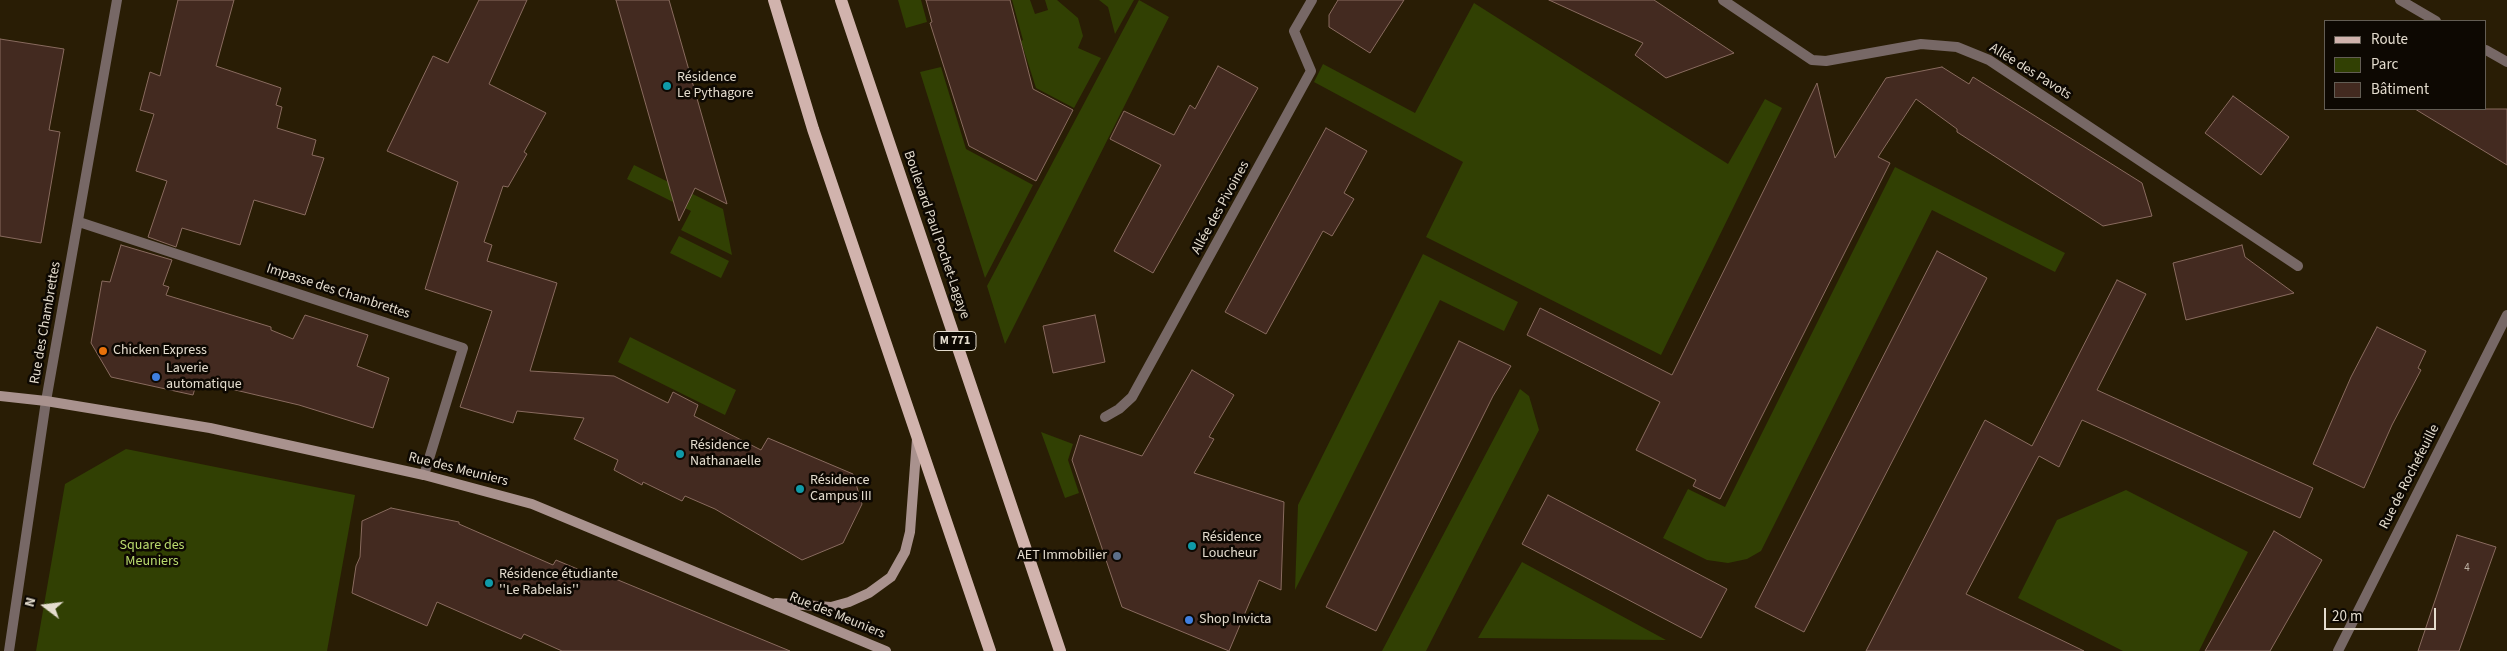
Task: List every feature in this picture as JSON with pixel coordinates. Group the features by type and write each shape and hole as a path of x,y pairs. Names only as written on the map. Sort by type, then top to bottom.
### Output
{"main road":[{"path":"774,0 813,129 990,651"},
{"name":"Boulevard Paul Pochet-Lagaye","path":"841,0 1060,651"},
{"name":"Rue des Meuniers","path":"0,396 46,401 210,428 424,475 532,504 886,651"},
{"path":"768,603 831,607 869,593 891,577 905,552 910,532 917,437"}],"street":[{"name":"Rue des Chambrettes","path":"9,651 46,401 117,0"},
{"name":"Allée des Pivoines","path":"1105,417 1119,409 1132,397 1311,71 1294,31 1312,0"},
{"name":"Allée des Pavots","path":"1722,0 1812,60 1826,61 1921,44 1958,47 1989,60 2298,266"},
{"path":"2400,0 2434,20"},
{"path":"2487,51 2507,62"},
{"name":"Impasse des Chambrettes","path":"79,222 462,348 424,475"},
{"name":"Rue de Rochefeuille","path":"2338,651 2507,315"}],"green space":[{"path":"898,0 921,0 927,22 906,28"},
{"path":"1012,0 1030,0 1035,14 1048,10 1045,0 1057,0 1078,18 1083,36 1078,48 1101,58 1074,108 1036,88 1021,41 1023,40"},
{"path":"1099,0 1134,0 1115,34 1108,7"},
{"path":"1139,0 1169,17 1005,344 987,286"},
{"path":"1474,3 1728,164 1765,99 1782,108 1661,355 1426,237 1463,162 1314,82 1323,64 1415,113"},
{"path":"941,67 966,149 1033,185 985,278 920,72"},
{"path":"634,165 723,209 732,255 681,230 691,211 627,179"},
{"path":"1895,167 2065,253 2055,272 1932,210 1761,551 1747,559 1728,563 1707,560 1663,538 1688,489 1725,507"},
{"path":"679,236 729,261 721,278 670,253"},
{"path":"1423,254 1518,302 1504,331 1440,300 1295,590 1298,505"},
{"path":"630,337 736,390 725,415 618,362"},
{"path":"1520,389 1529,396 1539,430 1426,651 1382,651"},
{"path":"1041,432 1073,444 1068,460 1079,493 1065,498"},
{"name":"Square des Meuniers","path":"126,449 355,495 327,651 36,651 65,484"},
{"path":"2126,490 2248,552 2199,651 2123,651 2018,598 2057,520"},
{"path":"1522,562 1666,640 1478,638"}],"building":[{"path":"178,0 234,0 216,66 281,88 276,105 282,107 277,128 316,140 312,155 324,158 305,215 254,200 240,245 182,228 176,247 148,237 167,181 136,171 154,114 140,110 150,72 160,76"},
{"path":"479,0 527,0 489,84 546,113 524,152 527,154 508,187 503,186 484,242 492,245 487,261 557,283 530,371 614,376 668,403 673,392 698,405 694,416 761,450 768,438 853,474 862,504 843,543 802,560 715,509 685,496 682,501 643,482 642,485 614,470 618,460 574,439 584,418 517,411 513,423 460,407 492,311 425,289 458,182 387,151 433,56 448,63"},
{"name":"Résidence Le Pythagore","path":"616,0 669,0 727,204 695,188 679,221"},
{"path":"926,0 1010,0 1033,89 1073,110 1036,181 969,146 930,23 932,22"},
{"path":"1338,0 1404,0 1370,53 1329,27 1329,15"},
{"path":"1549,0 1654,0 1734,53 1666,78 1635,55 1643,43"},
{"path":"0,39 64,49 49,130 60,132 41,243 0,236"},
{"path":"1218,66 1258,88 1153,273 1114,251 1161,165 1110,139 1124,111 1174,135 1190,105 1195,109"},
{"path":"1942,67 1969,84 1973,77 2142,183 2152,216 2103,226 1957,132 1957,129 1916,99 1878,157 1890,163 1720,499 1693,486 1696,480 1636,450 1660,402 1527,335 1540,308 1672,375 1817,83 1835,158 1886,78"},
{"path":"2233,96 2289,137 2261,175 2205,133"},
{"path":"2507,109 2507,165 2417,110"},
{"path":"1326,128 1367,151 1344,193 1354,199 1332,236 1323,231 1266,334 1225,312"},
{"path":"121,245 172,260 163,285 169,287 166,295 271,327 271,330 293,339 305,315 368,335 357,366 389,378 373,428 299,405 197,381 193,395 111,377 91,343 102,281 110,282"},
{"path":"2242,245 2245,257 2294,293 2186,320 2173,263"},
{"path":"1937,251 1987,278 1804,632 1755,607"},
{"path":"2117,280 2146,294 2097,390 2313,488 2300,518 2082,420 2059,467 2039,456 1966,594 2084,651 1866,651 1985,420 2032,446"},
{"path":"1095,315 1105,362 1053,373 1043,326"},
{"path":"2377,327 2426,351 2418,368 2421,370 2392,425 2364,488 2313,464 2351,377"},
{"path":"1459,341 1511,366 1493,396 1376,631 1326,607"},
{"name":"Résidence Loucheur","path":"1192,370 1234,395 1209,437 1214,439 1194,473 1284,502 1281,590 1259,580 1229,651 1122,607 1072,460 1080,435 1142,456"},
{"path":"1548,495 1727,589 1701,638 1522,544"},
{"name":"Résidence étudiante ''Le Rabelais''","path":"391,508 459,522 459,524 553,565 556,560 587,573 589,568 790,651 562,651 524,634 521,639 437,602 427,626 352,593 356,566 360,557 362,521"},
{"path":"2274,531 2322,560 2270,651 2205,651"},
{"path":"2457,535 2496,547 2459,651 2418,651"}],"place":[{"name":"Résidence Le Pythagore","path":"667,86"},
{"name":"Chicken Express","path":"103,351"},
{"name":"Laverie automatique","path":"156,377"},
{"name":"Résidence Nathanaelle","path":"680,454"},
{"name":"Résidence Campus III","path":"800,489"},
{"name":"Résidence Loucheur","path":"1192,546"},
{"name":"AET Immobilier","path":"1117,556"},
{"name":"Résidence étudiante ''Le Rabelais''","path":"489,583"},
{"name":"Shop Invicta","path":"1189,620"}]}
